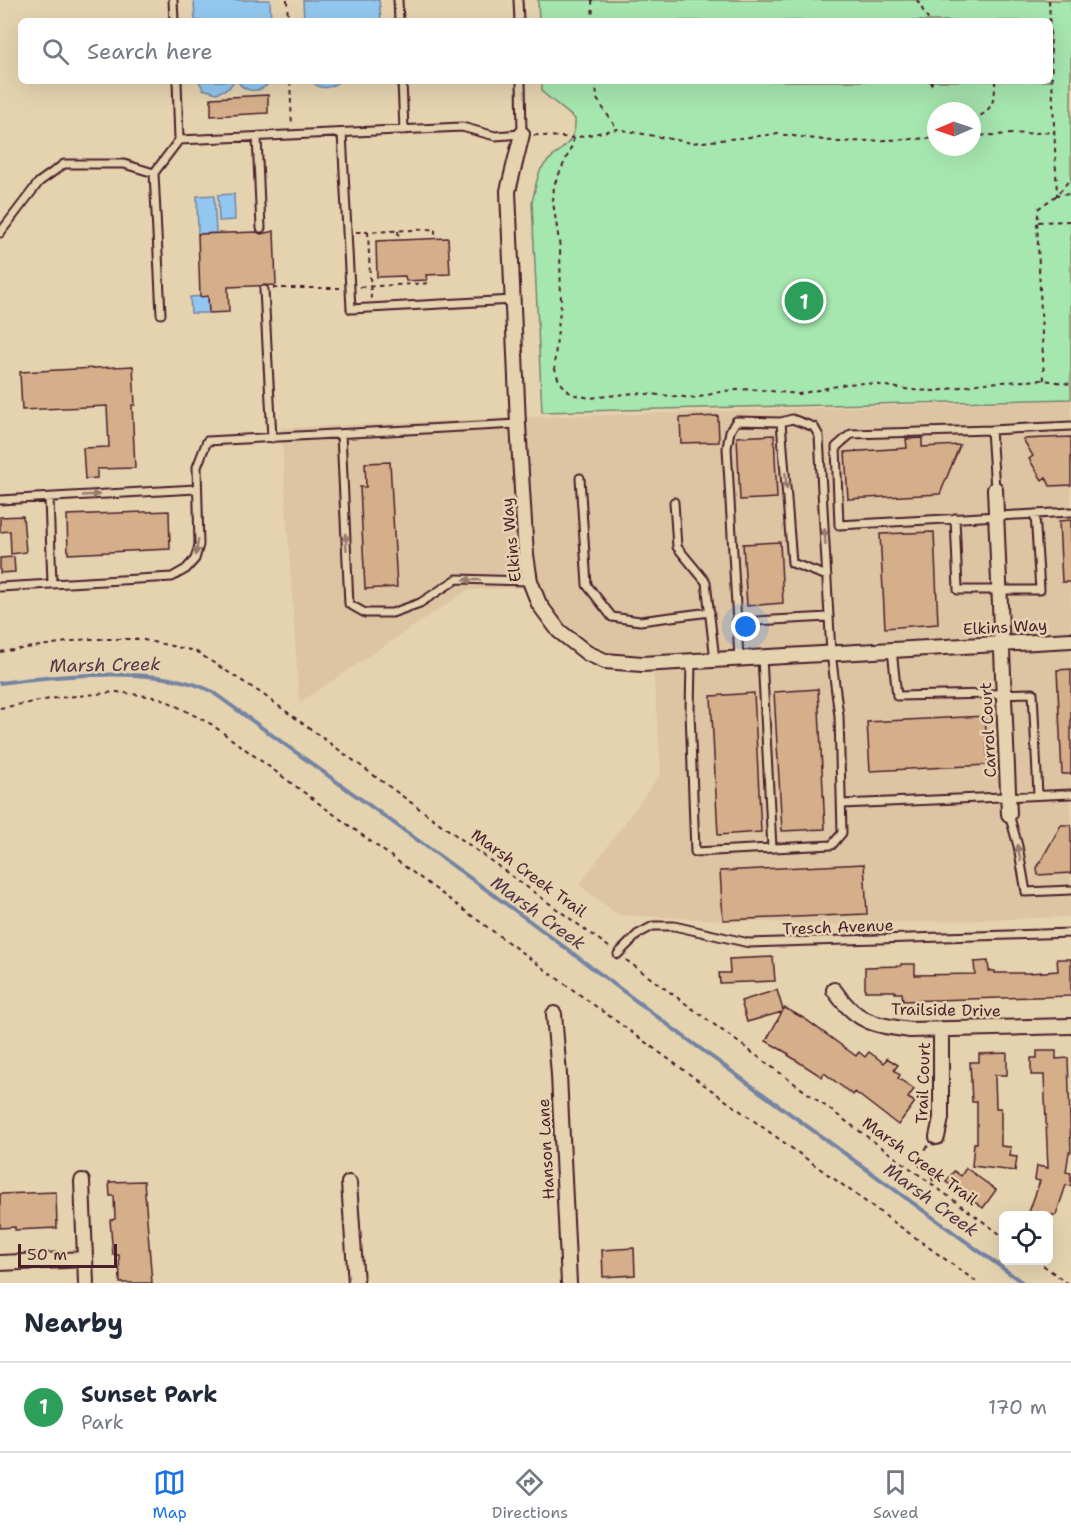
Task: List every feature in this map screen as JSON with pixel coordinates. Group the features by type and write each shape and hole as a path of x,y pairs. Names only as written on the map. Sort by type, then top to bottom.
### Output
{"street":[{"name":"Elkins Way","path":"522,134 508,191 526,555 530,581 539,604 559,631 586,653 605,661 642,664 1071,640"},
{"name":"Carrol Court","path":"995,489 1009,814"},
{"name":"Trailside Drive","path":"834,990 844,1005 868,1023 910,1030 1071,1026"},
{"name":"Hanson Lane","path":"554,1014 569,1283"},
{"name":"Trail Court","path":"937,1137 941,1118 941,1029"},
{"path":"82,1181 86,1283"},
{"path":"350,1183 356,1283"},
{"path":"0,1263 85,1259"}],"lane":[{"path":"173,0 174,18"},
{"path":"398,0 399,18"},
{"path":"519,0 519,18"},
{"path":"161,314 154,172 179,140 177,84"},
{"path":"402,84 404,130"},
{"path":"179,140 462,127 495,136 522,134 521,84"},
{"path":"342,133 351,309 513,300"},
{"path":"257,136 261,228"},
{"path":"0,233 39,183 64,164 124,164 154,172"},
{"path":"264,290 272,438"},
{"path":"691,661 690,711 695,852 832,844 842,833 842,804 839,716 831,653 819,436 814,427 792,419 781,422 736,421 730,431 727,448 739,658"},
{"path":"781,422 792,563 827,576"},
{"path":"0,587 172,577 186,569 195,559 200,545 196,489 197,467 207,441 518,424"},
{"path":"1071,426 851,434 836,447 839,525 1071,512"},
{"path":"991,430 995,489"},
{"path":"340,434 349,604 365,613 392,613 420,603 457,579 530,581"},
{"path":"580,478 587,585 612,618 640,621 710,612"},
{"path":"0,500 196,489"},
{"path":"49,498 52,584"},
{"path":"674,502 677,547 706,582 715,660"},
{"path":"955,518 958,591 1040,590 1035,514"},
{"path":"737,622 829,617"},
{"path":"892,650 897,696 1033,693 1038,795"},
{"path":"762,657 772,848"},
{"path":"842,804 1071,794"},
{"path":"1009,814 1018,846 1026,892 1071,890"},
{"name":"Tresch Avenue","path":"618,954 638,934 653,926 674,926 749,943 1071,933"}],"path":[{"path":"287,0 288,18"},
{"path":"592,0 593,18"},
{"path":"917,0 926,18"},
{"path":"1048,0 1050,18"},
{"path":"290,84 293,135"},
{"path":"596,84 597,99 617,129"},
{"path":"981,115 985,113 993,101 995,84"},
{"path":"1052,84 1057,195"},
{"path":"522,134 574,138 617,129 692,143 778,134 839,142 927,138"},
{"path":"981,136 1055,132"},
{"path":"574,138 554,185 553,202 560,248 561,291 554,366 559,381 572,394 590,398 635,393 696,398 723,391 751,389 799,394 846,384 867,383 910,390 937,391 983,382 1044,380 1071,384"},
{"path":"1044,380 1036,222 1039,208 1057,195 1071,178"},
{"path":"1057,195 1071,194"},
{"path":"1036,222 1071,220"},
{"path":"372,307 368,232 435,229 435,236"},
{"path":"399,231 399,238"},
{"name":"Marsh Creek Trail","path":"0,652 87,639 139,639 195,651 261,693 999,1232"},
{"path":"0,708 56,698 117,692 161,698 211,724 556,978 978,1283"},
{"path":"931,1183 933,1180 928,1171 915,1162 919,1154 937,1137"},
{"path":"1043,1265 1067,1283"}],"shaded area":[{"path":"1071,400 1071,917 832,925 618,915 579,885 661,773 652,655 610,653 585,639 556,616 538,587 468,590 299,703 281,428 531,417"}],"green space":[{"path":"538,0 1071,0 1071,399 542,412 532,202 541,169 568,143 575,128 575,119 542,92 542,84 1053,84 1053,18 539,18"}],"water":[{"path":"194,0 270,0 271,18 195,18"},
{"path":"303,0 379,0 381,18 304,18"},
{"path":"200,84 232,84 229,88 217,93 203,89"},
{"path":"268,84 258,90 250,90 241,85"},
{"path":"315,84 336,84 325,87"},
{"path":"234,194 235,220 219,221 218,195"},
{"path":"214,195 216,233 198,234 197,196"},
{"path":"208,296 209,313 191,313 190,297"}],"building":[{"path":"268,95 268,113 211,116 211,98"},
{"path":"274,231 276,285 228,287 229,312 209,313 208,296 200,297 198,234 257,232 261,234"},
{"path":"448,238 450,274 426,275 427,280 406,281 405,276 377,277 376,241"},
{"path":"133,366 135,468 97,469 97,478 85,479 83,448 109,447 107,406 22,410 20,372"},
{"path":"718,416 719,442 681,443 680,418"},
{"path":"774,435 777,498 740,500 737,437"},
{"path":"1071,437 1071,485 1050,486 1046,477 1042,480 1029,459 1033,456 1023,439"},
{"path":"922,438 922,447 960,445 940,494 848,499 845,452 907,448 906,439"},
{"path":"390,462 397,587 365,589 360,487 366,487 365,463"},
{"path":"169,511 170,549 68,554 67,515"},
{"path":"23,516 26,552 11,554 10,531 0,532 0,517"},
{"path":"1071,520 1071,582 1062,582 1059,521"},
{"path":"934,532 938,624 885,628 880,534"},
{"path":"780,542 783,603 747,606 743,544"},
{"path":"14,557 15,572 0,573 0,558"},
{"path":"1071,669 1071,774 1062,774 1057,670"},
{"path":"818,689 825,829 782,831 774,692"},
{"path":"754,693 761,832 718,835 711,696"},
{"path":"985,716 988,765 870,771 867,722"},
{"path":"1061,825 1071,825 1071,873 1038,875 1037,868"},
{"path":"864,864 867,914 723,920 720,871"},
{"path":"773,957 775,981 720,983 719,973 730,973 729,959"},
{"path":"1057,959 1071,959 1071,996 903,1001 902,993 895,993 895,991 865,991 865,967 915,964 915,975 975,974 974,962 988,961 989,971 995,971 995,973 1029,973 1058,971"},
{"path":"777,990 783,1010 785,1008 805,1019 856,1056 859,1052 865,1057 869,1052 884,1063 887,1058 898,1065 894,1070 900,1075 898,1078 914,1089 908,1098 915,1102 898,1125 855,1092 853,1095 824,1073 822,1077 766,1041 782,1012 747,1022 741,1001"},
{"path":"1037,1051 1056,1051 1056,1059 1068,1058 1071,1152 1069,1152 1066,1172 1071,1173 1071,1186 1066,1185 1056,1215 1053,1215 1053,1211 1029,1211 1040,1181 1035,1180 1037,1166 1048,1168 1044,1075 1031,1075 1031,1058 1037,1058"},
{"path":"1007,1053 1007,1075 995,1075 996,1108 1001,1108 1001,1146 1011,1147 1010,1156 1017,1157 1015,1171 972,1166 974,1143 977,1143 977,1102 972,1102 970,1062 979,1062 979,1054"},
{"path":"966,1168 996,1190 983,1208 946,1182 954,1171 961,1176"},
{"path":"144,1181 152,1283 120,1283 119,1255 113,1255 110,1220 115,1219 114,1196 110,1196 109,1182"},
{"path":"56,1192 57,1228 15,1230 15,1227 0,1228 0,1194"},
{"path":"634,1248 635,1275 603,1277 602,1250"}],"waterway":[{"name":"Marsh Creek","path":"0,683 78,675 137,675 190,683 211,691 531,922 683,1036 1023,1283"}],"place":[{"name":"Sunset Park","path":"804,301"}]}
